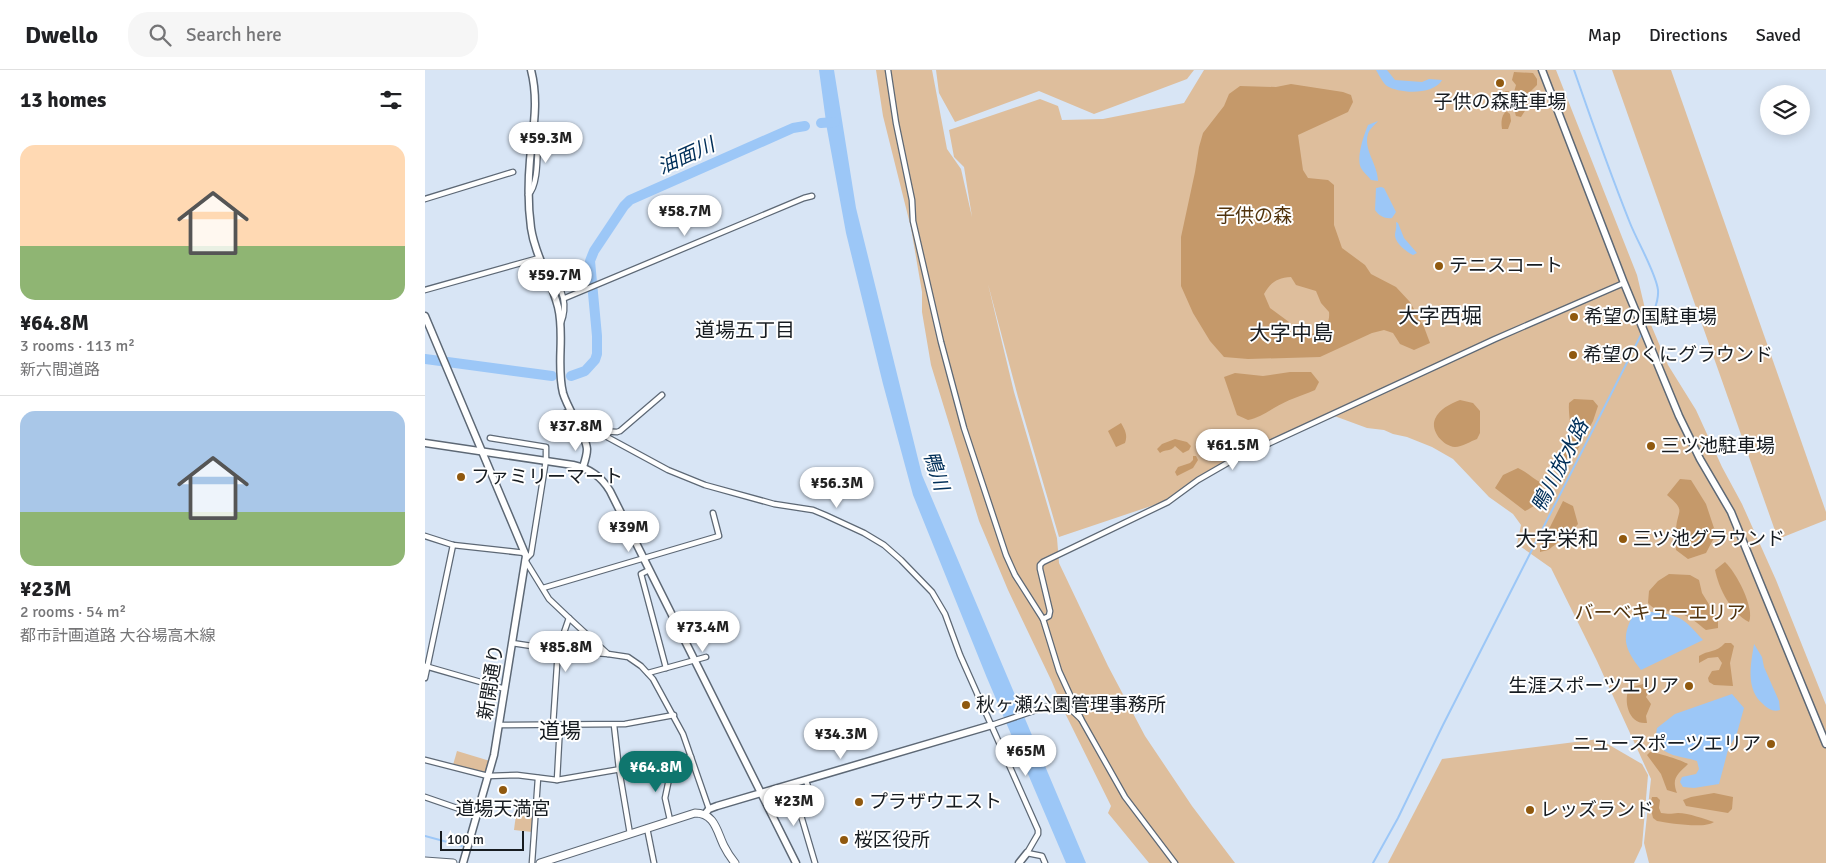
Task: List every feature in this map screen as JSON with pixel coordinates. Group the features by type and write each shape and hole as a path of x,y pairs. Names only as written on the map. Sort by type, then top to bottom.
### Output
{"main road":[{"path":"540,863 670,820 695,813 707,812 713,820 724,847 735,863"},
{"path":"429,862 453,863"}],"street":[{"path":"531,70 535,94 528,178 531,229 539,258 549,279 558,308 561,323 561,380 569,411 587,450 583,467"},
{"path":"887,70 912,200 913,221 941,342 960,413 991,514 1015,575 1043,619 1061,677 1081,718 1125,796 1175,863"},
{"path":"1542,70 1649,343 1692,444 1731,512 1826,744"},
{"path":"425,199 513,172"},
{"path":"565,298 812,196"},
{"path":"425,290 539,258"},
{"path":"549,279 554,282 565,298 561,323"},
{"path":"1043,619 1049,616 1050,611 1040,565 1047,560 1168,502 1205,475 1237,458 1624,282"},
{"path":"425,317 525,557 549,599 607,654"},
{"path":"581,435 592,430 620,431 663,395"},
{"path":"550,415 559,416 569,411"},
{"path":"597,431 661,466 705,485 774,504 813,510 864,533 901,560 932,592 945,614 960,655 993,725 1038,830 1038,834 1019,863"},
{"path":"425,536 453,545 525,557 531,554 546,460 546,447 490,438"},
{"path":"425,442 583,467 593,472 606,484 797,863"},
{"path":"543,588 719,536 713,513"},
{"path":"425,678 453,545"},
{"name":"新開通り","path":"463,863 493,764 525,557"},
{"path":"649,570 641,574 667,668"},
{"path":"553,725 558,650 569,618"},
{"path":"512,643 628,657 648,673 674,715 683,734 707,812 761,794 993,725 1055,703 1063,702 1081,718"},
{"path":"648,673 706,656"},
{"path":"427,666 505,689"},
{"path":"499,725 614,725 674,715"},
{"path":"557,780 560,725"},
{"path":"614,725 619,770 630,834"},
{"path":"425,760 488,776 517,775 557,780 691,757"},
{"path":"665,762 669,779 665,798 670,820"},
{"path":"532,863 538,778"},
{"path":"807,781 809,789"},
{"path":"792,785 815,863"},
{"path":"425,797 477,815"},
{"path":"647,828 653,863"},
{"path":"1027,853 1042,856 1045,863"}],"green space":[{"name":"バーベキューエリア","path":"876,70 932,70 947,149 961,169 972,217 964,167 954,157 949,130 1040,99 1058,106 1062,120 1103,119 1184,103 1204,70 1556,70 1637,275 1646,313 1668,365 1696,410 1722,467 1742,504 1776,580 1826,705 1826,863 1649,863 1644,843 1651,779 1597,661 1551,568 1517,544 1521,525 1513,514 1489,497 1453,459 1432,447 1407,437 1384,430 1367,428 1329,414 1214,468 1166,501 1059,537 1018,397 988,284 1014,392 1057,538 1059,563 1108,666 1145,736 1192,806 1235,863 1149,863 1108,813 1111,806 1064,711 1008,590 979,521 931,365 922,312 922,292 911,228 883,116"},
{"path":"936,70 1194,70 1187,79 1094,114 1039,91 955,122 939,93"},
{"path":"1612,70 1671,70 1826,512 1826,520 1778,539"},
{"path":"1514,72 1533,73 1537,79 1537,85 1529,93 1528,106 1521,117 1516,116 1514,107 1500,98 1501,94 1506,91 1514,92 1516,85 1512,80"},
{"name":"子供の森","path":"1291,84 1343,92 1351,95 1353,102 1348,112 1298,135 1303,170 1308,178 1328,180 1334,185 1334,225 1342,248 1365,265 1371,274 1396,287 1410,302 1424,327 1430,343 1414,350 1400,344 1393,333 1384,330 1372,333 1320,357 1248,359 1224,357 1210,341 1193,313 1181,286 1181,237 1203,133 1224,106 1229,94 1240,86 1276,87","holes":["1291,277 1296,285 1316,291 1321,303 1329,312 1327,323 1321,330 1311,334 1300,335 1289,327 1289,322 1270,308 1264,294 1269,286 1282,278"]},
{"path":"1506,111 1510,114 1511,121 1508,129 1502,129 1503,115"},
{"path":"1290,372 1311,372 1319,382 1315,390 1252,419 1248,420 1237,415 1224,377 1235,373 1263,376"},
{"path":"1574,399 1593,400 1598,406 1593,421 1566,471 1559,469 1570,439 1569,403"},
{"path":"1460,400 1473,403 1480,411 1480,433 1477,439 1455,447 1442,441 1436,433 1434,424 1437,415 1442,410"},
{"path":"1121,423 1126,433 1126,440 1125,443 1116,447 1108,431"},
{"path":"1175,439 1187,442 1191,446 1189,450 1183,453 1175,446 1160,453 1157,449 1162,444"},
{"path":"1193,456 1196,456 1198,460 1193,468 1177,476 1175,472 1178,467 1190,463 1193,460"},
{"path":"1518,468 1542,483 1539,500 1534,506 1525,511 1495,488 1503,475"},
{"path":"1680,479 1691,480 1706,504 1716,534 1706,553 1688,559 1676,550 1679,508 1667,495"},
{"path":"1563,501 1573,506 1578,524 1550,548 1540,552 1540,547"},
{"path":"1725,562 1734,574 1747,600 1750,616 1749,622 1731,607 1719,585 1715,570"},
{"path":"1669,574 1690,575 1699,580 1702,593 1718,619 1718,628 1706,630 1686,616 1658,610 1648,603 1649,591 1658,581"},
{"path":"1725,643 1731,643 1734,646 1730,663 1733,686 1714,685 1709,682 1708,678 1712,671 1719,670 1722,663 1718,657 1708,658 1699,663 1699,656 1715,650"},
{"path":"1648,684 1649,691 1646,697 1651,704 1646,716 1647,723 1641,723 1636,720 1629,712 1627,706 1629,688"},
{"name":"レッズランド","path":"1599,739 1642,764 1648,775 1642,846 1634,863 1388,863 1442,759"},
{"path":"457,751 490,761 486,771 483,773 453,765"},
{"path":"1650,752 1688,764 1675,780 1677,793 1667,790 1661,774 1647,755"},
{"path":"1714,793 1733,797 1732,809 1728,813 1686,806 1683,800 1691,797"},
{"path":"1652,797 1657,797 1660,800 1659,808 1661,813 1687,814 1714,822 1695,825 1657,821 1653,818 1650,805"},
{"path":"518,799 534,800 532,832 514,830"}],"water":[{"path":"819,70 834,70 856,208 922,475 1086,863 1066,863 987,678 913,495 883,384 846,233 827,129"},
{"path":"1376,70 1387,70 1395,80 1422,82 1429,79 1442,80 1438,85 1425,91 1400,91 1387,86"},
{"path":"1378,121 1368,134 1367,145 1376,169 1378,181 1371,180 1363,171 1359,158 1368,125"},
{"path":"1376,188 1384,188 1396,212 1392,218 1382,217 1375,210"},
{"path":"1396,222 1404,238 1417,253 1411,254 1397,242 1395,236"},
{"path":"1635,611 1663,613 1679,618 1689,625 1703,640 1641,670 1630,655 1626,642 1627,628"},
{"path":"1754,644 1762,657 1764,667 1779,701 1780,710 1777,711 1767,707 1757,698 1754,691 1751,676"},
{"path":"1732,694 1744,708 1737,733 1728,750 1719,784 1694,788 1683,787 1680,782 1682,777 1696,774 1699,769 1697,761 1674,755 1664,750 1655,741 1657,728 1675,714"}],"waterway":[{"name":"鴨川放水路","path":"1574,70 1633,230 1657,283 1658,295 1656,305 1644,329"},
{"name":"油面川","path":"821,123 835,122"},
{"name":"油面川","path":"571,376 585,371 595,360 597,354 590,261 594,251 624,206 630,200 793,128 805,126"},
{"name":"鴨川放水路","path":"1373,863 1398,818 1443,725 1642,333"},
{"name":"油面川","path":"425,359 552,376"},
{"path":"425,836 462,846"}],"place":[{"name":"子供の森駐車場","path":"1500,83"},
{"name":"テニスコート","path":"1439,266"},
{"name":"希望の国駐車場","path":"1574,317"},
{"name":"希望のくにグラウンド","path":"1573,355"},
{"name":"三ツ池駐車場","path":"1651,446"},
{"name":"ファミリーマート","path":"461,477"},
{"name":"三ツ池グラウンド","path":"1623,539"},
{"name":"生涯スポーツエリア","path":"1689,686"},
{"name":"秋ヶ瀬公園管理事務所","path":"966,705"},
{"name":"ニュースポーツエリア","path":"1771,744"},
{"name":"道場天満宮","path":"503,790"},
{"name":"プラザウエスト","path":"859,802"},
{"name":"レッズランド","path":"1530,810"},
{"name":"桜区役所","path":"844,840"}],"district":[{"name":"大字西堀","path":"1440,316"},
{"name":"道場五丁目","path":"745,330"},
{"name":"大字中島","path":"1291,333"},
{"name":"大字栄和","path":"1557,539"},
{"name":"道場","path":"560,731"}],"water label":[{"name":"鴨川","path":"936,471"}]}
